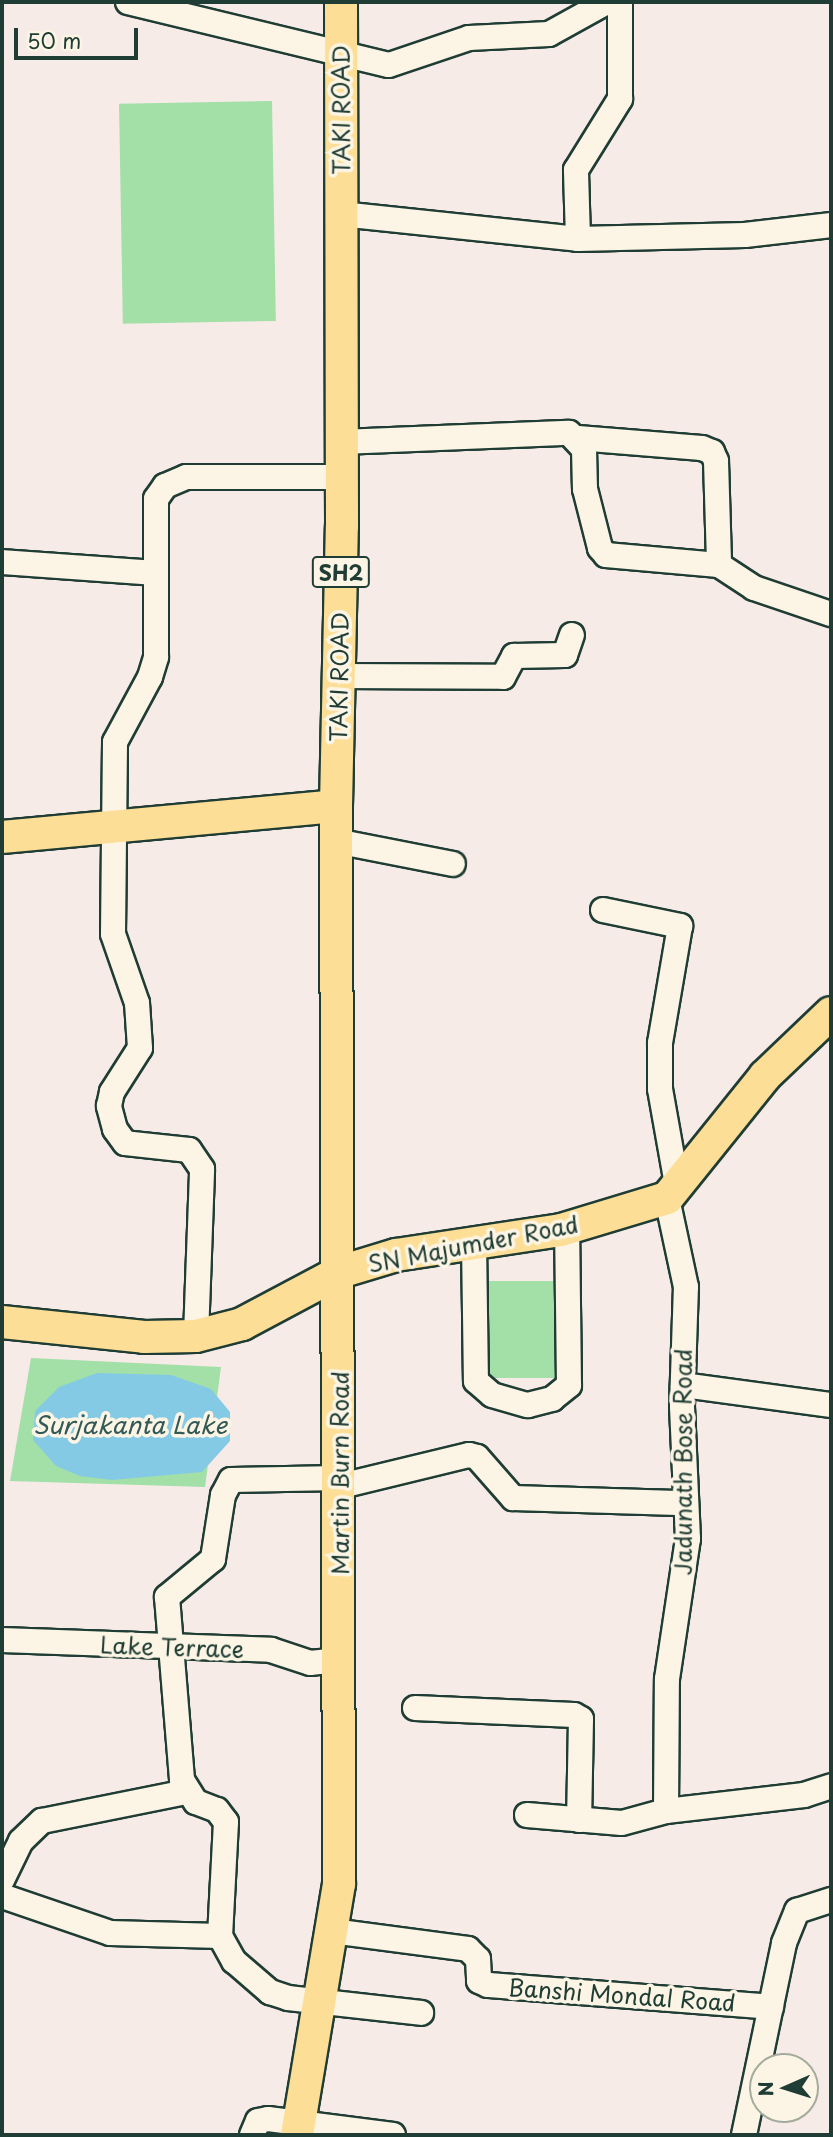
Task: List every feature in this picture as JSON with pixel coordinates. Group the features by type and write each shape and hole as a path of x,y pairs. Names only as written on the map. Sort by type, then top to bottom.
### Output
{"main road":[{"name":"TAKI ROAD","path":"336,806 341,477 341,2"},
{"path":"2,837 336,806"},
{"name":"Martin Burn Road","path":"296,2128 322,2001 339,1884 341,1482 336,806"},
{"path":"672,1191 765,1076 831,1013"},
{"name":"SN Majumder Road","path":"2,1322 144,1337 197,1336 242,1324 340,1272 396,1255 566,1228 672,1191"}],"street":[{"path":"128,2 341,55 401,64 455,41 564,29 607,2"},
{"path":"578,239 576,170 606,126 621,91 620,2"},
{"path":"341,214 578,239 745,235 831,225"},
{"path":"341,442 569,433 578,438 712,452 716,461 719,565"},
{"path":"578,438 584,449 585,489 600,548 606,555 719,565 754,588 831,614"},
{"path":"197,1336 200,1162 189,1150 125,1143 115,1129 109,1106 112,1092 140,1048 137,1003 113,934 112,825 115,742 150,677 156,657 156,499 173,480 341,477"},
{"path":"2,562 155,573"},
{"path":"338,676 503,677 514,656 565,655 572,635"},
{"path":"337,841 453,864"},
{"name":"Jadunath Bose Road","path":"603,910 680,926 660,1043 660,1089 686,1287 683,1385 687,1557 667,1679 666,1811"},
{"path":"474,1242 477,1381 492,1395 528,1405 552,1399 569,1385 566,1228"},
{"path":"683,1385 831,1405"},
{"path":"421,2013 270,1992 234,1961 220,1936 226,1822 217,1810 196,1802 186,1792 168,1647 167,1597 213,1559 223,1495 231,1480 341,1482 469,1455 477,1458 513,1497 524,1500 686,1503"},
{"name":"Lake Terrace","path":"2,1640 271,1650 310,1663 340,1660"},
{"path":"415,1708 574,1715 581,1719 579,1820"},
{"path":"527,1815 622,1823 666,1811 804,1795 831,1786"},
{"path":"2,1880 21,1841 42,1821 186,1792"},
{"path":"2,1896 110,1933 220,1936"},
{"path":"744,2135 784,1943 797,1911 831,1900"},
{"name":"Banshi Mondal Road","path":"332,1931 468,1950 478,1959 479,1981 488,1985 771,2007"},
{"path":"255,2128 393,2135"}],"green space":[{"path":"272,101 276,321 123,324 119,104"},
{"path":"489,1281 558,1281 558,1378 489,1378"},
{"name":"Surjakanta Lake","path":"31,1358 221,1367 205,1487 10,1481"}],"water":[{"name":"Surjakanta Lake","path":"97,1373 171,1375 211,1389 230,1412 230,1441 202,1472 112,1480 80,1476 56,1466 33,1440 35,1411 59,1387"}]}
